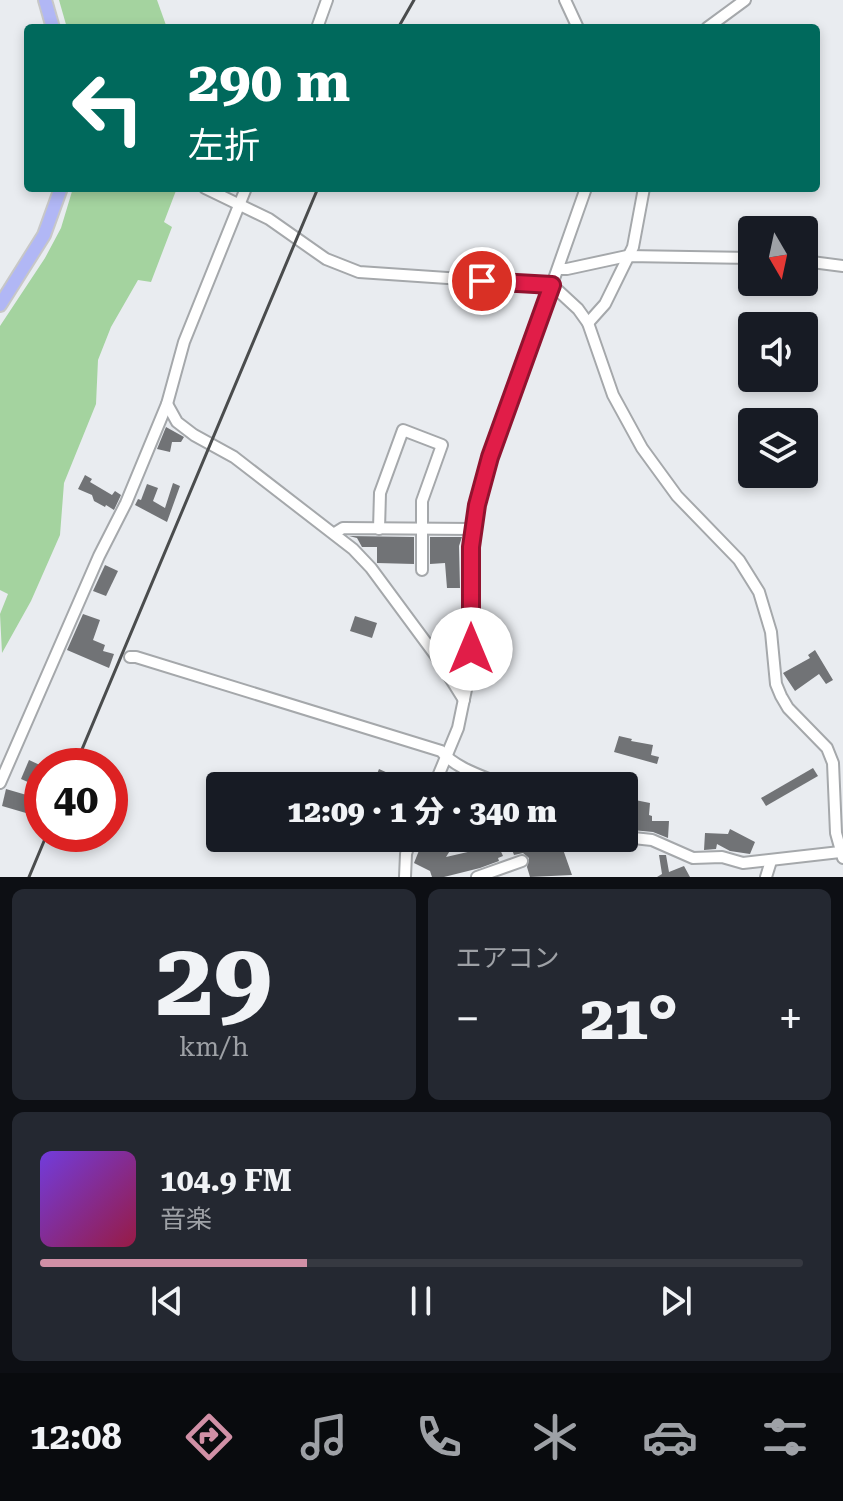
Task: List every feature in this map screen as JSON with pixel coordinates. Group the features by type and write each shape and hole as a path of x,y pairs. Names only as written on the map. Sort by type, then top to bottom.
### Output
{"main road":[{"path":"45,0 52,24"},
{"path":"0,305 44,235 60,192"}],"street":[{"path":"318,24 327,0"},
{"path":"565,0 576,24"},
{"path":"712,24 745,0"},
{"path":"213,192 269,219 326,259 359,272 552,285 588,323 613,395 642,448 677,496 739,560 759,592 771,632 774,668 781,696 788,708 818,737 833,763 836,833 842,855 743,863 722,857 693,858 652,840 638,838"},
{"path":"0,783 99,556 126,503 167,404 184,342 244,192"},
{"path":"440,772 458,728 464,700 471,649 473,529 490,457 585,192"},
{"path":"588,323 605,304 633,247 643,192"},
{"path":"558,269 627,256 738,258"},
{"path":"818,263 843,266"},
{"path":"167,404 177,422 234,457 313,520 335,533 371,568 439,660 464,700"},
{"path":"379,529 380,493 403,430 442,445 422,501 422,570"},
{"path":"335,533 343,528 473,529"},
{"path":"130,657 441,751 446,757 477,772"},
{"path":"405,877 407,852"},
{"path":"477,877 522,861"},
{"path":"766,877 771,861"}],"green space":[{"path":"59,0 157,0 166,24 66,24"},
{"path":"72,192 175,192 164,222 172,227 151,282 138,280 111,327 98,360 96,404 64,483 60,535 31,601 2,653 0,614 8,594 0,590 0,326 61,228"}],"building":[{"path":"166,427 184,437 181,442 172,442 170,452 157,449"},
{"path":"85,475 92,479 90,482 112,495 115,491 121,495 114,510 78,489"},
{"path":"173,483 180,486 167,522 135,505 138,499 141,500 147,484 158,488 153,501 165,508"},
{"path":"349,536 414,537 414,564 377,563 377,547 362,547 357,538"},
{"path":"430,537 462,537 459,546 460,588 447,588 445,563 430,564"},
{"path":"105,565 118,571 106,596 93,591"},
{"path":"83,614 100,620 93,640 105,645 103,651 114,654 109,668 67,650"},
{"path":"355,616 377,623 372,638 350,631"},
{"path":"815,650 833,680 826,684 819,674 795,691 783,673 810,658 808,655"},
{"path":"619,736 653,745 651,755 659,757 657,764 614,752"},
{"path":"813,768 818,776 766,806 761,798"},
{"path":"6,789 24,794 24,812 2,806"},
{"path":"638,801 650,803 652,821 669,821 668,838 638,831"},
{"path":"730,829 755,842 750,854 730,851 717,844 716,849 704,850 705,833 728,834"},
{"path":"418,852 449,852 446,857 468,852 501,852 503,856 498,858 499,861 480,868 444,877 432,877 430,871 414,863"},
{"path":"513,852 564,852 572,875 530,877 527,867 529,858 523,853 514,855"},
{"path":"659,855 666,855 669,872 684,866 690,877 657,877 662,874"}],"railway":[{"path":"400,24 414,0"},
{"path":"83,748 316,192"},
{"path":"29,877 39,852"}],"route":[{"path":"471,649 471,547 477,505 490,457 552,285 482,281"}]}
